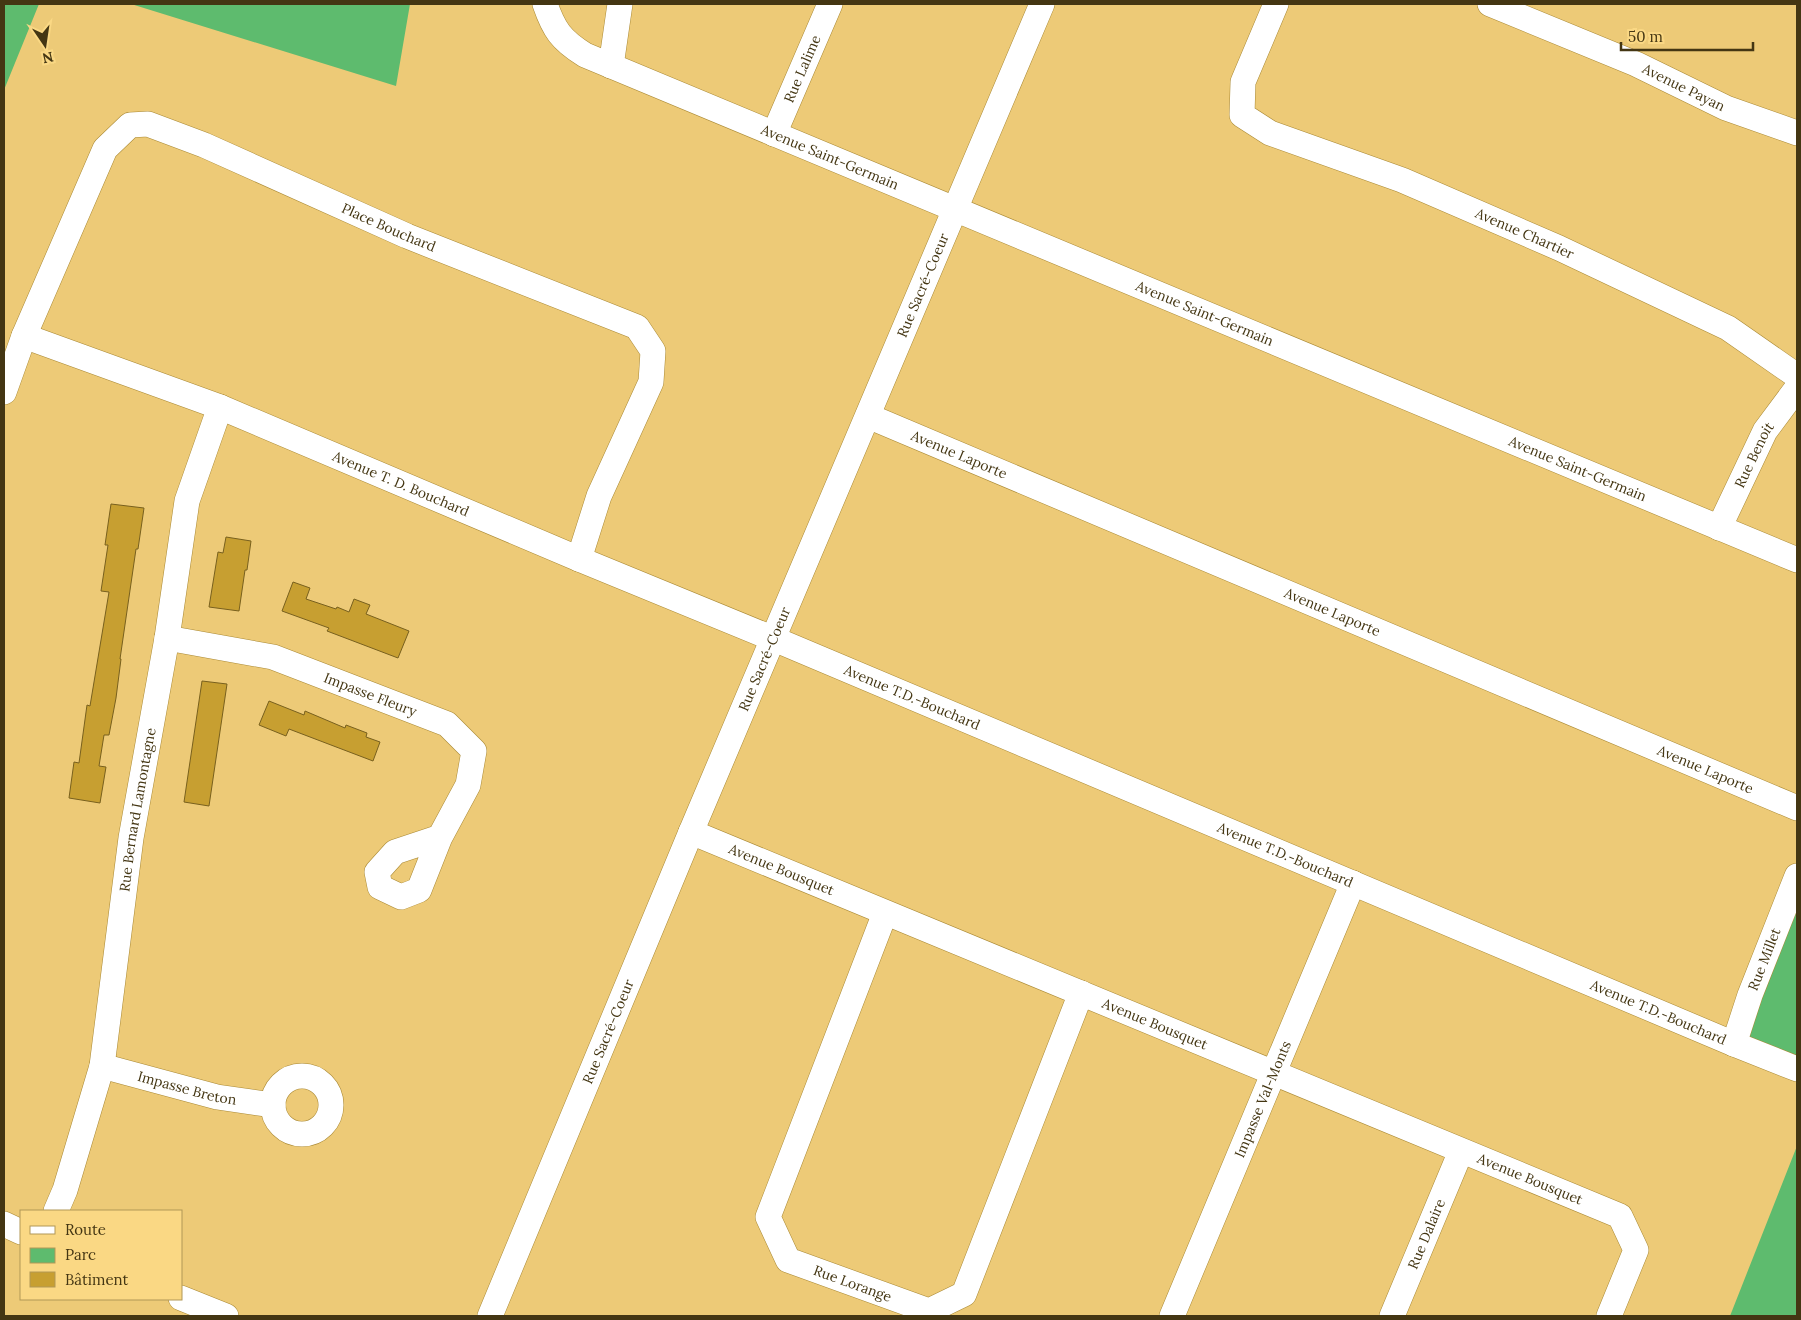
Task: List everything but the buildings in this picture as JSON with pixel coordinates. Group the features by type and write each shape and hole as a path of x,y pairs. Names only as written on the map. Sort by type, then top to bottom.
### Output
{"street":[{"name":"Avenue Saint-Germain","path":"544,4 553,26 570,46 585,55 1797,560"},
{"path":"611,66 620,4"},
{"name":"Rue Lalime","path":"774,134 830,4"},
{"name":"Rue Sacré-Coeur","path":"490,1316 692,832 1042,4"},
{"name":"Avenue Chartier","path":"1276,4 1244,82 1242,115 1270,133 1402,180 1560,248 1728,328 1797,376"},
{"name":"Avenue Payan","path":"1490,4 1636,64 1726,108 1797,133"},
{"name":"Place Bouchard","path":"4,392 24,336 105,149 130,125 148,124 204,145 407,236 637,328 653,351 651,382 598,496 579,559"},
{"name":"Avenue T. D. Bouchard","path":"24,336 220,408 774,639"},
{"name":"Rue Benoit","path":"1719,528 1765,431 1797,388"},
{"name":"Rue Bernard Lamontagne","path":"56,1210 65,1190 102,1066 131,838 166,638 187,501 220,408"},
{"name":"Avenue Laporte","path":"868,416 1797,808"},
{"name":"Impasse Fleury","path":"166,638 274,657 447,724 474,751 468,785 440,837"},
{"name":"Avenue T.D.-Bouchard","path":"774,639 1797,1070"},
{"name":"Avenue Bousquet","path":"692,832 1620,1216 1636,1250 1609,1316"},
{"name":"Rue Millet","path":"1734,1044 1750,995 1797,876"},
{"name":"Impasse Val-Monts","path":"1172,1316 1353,883"},
{"name":"Rue Lorange","path":"885,913 768,1218 788,1260 929,1311 964,1294 1081,993"},
{"name":"Impasse Breton","path":"102,1066 217,1097 273,1105"},
{"name":"Rue Dalaire","path":"1392,1316 1461,1151"},
{"path":"4,1224 20,1232"},
{"path":"182,1298 226,1316"}],"green space":[{"path":"4,4 39,4 4,90"},
{"path":"131,4 410,4 396,86"},
{"path":"1797,886 1797,1069 1734,1044"},
{"path":"1797,1146 1797,1316 1730,1316"}]}
